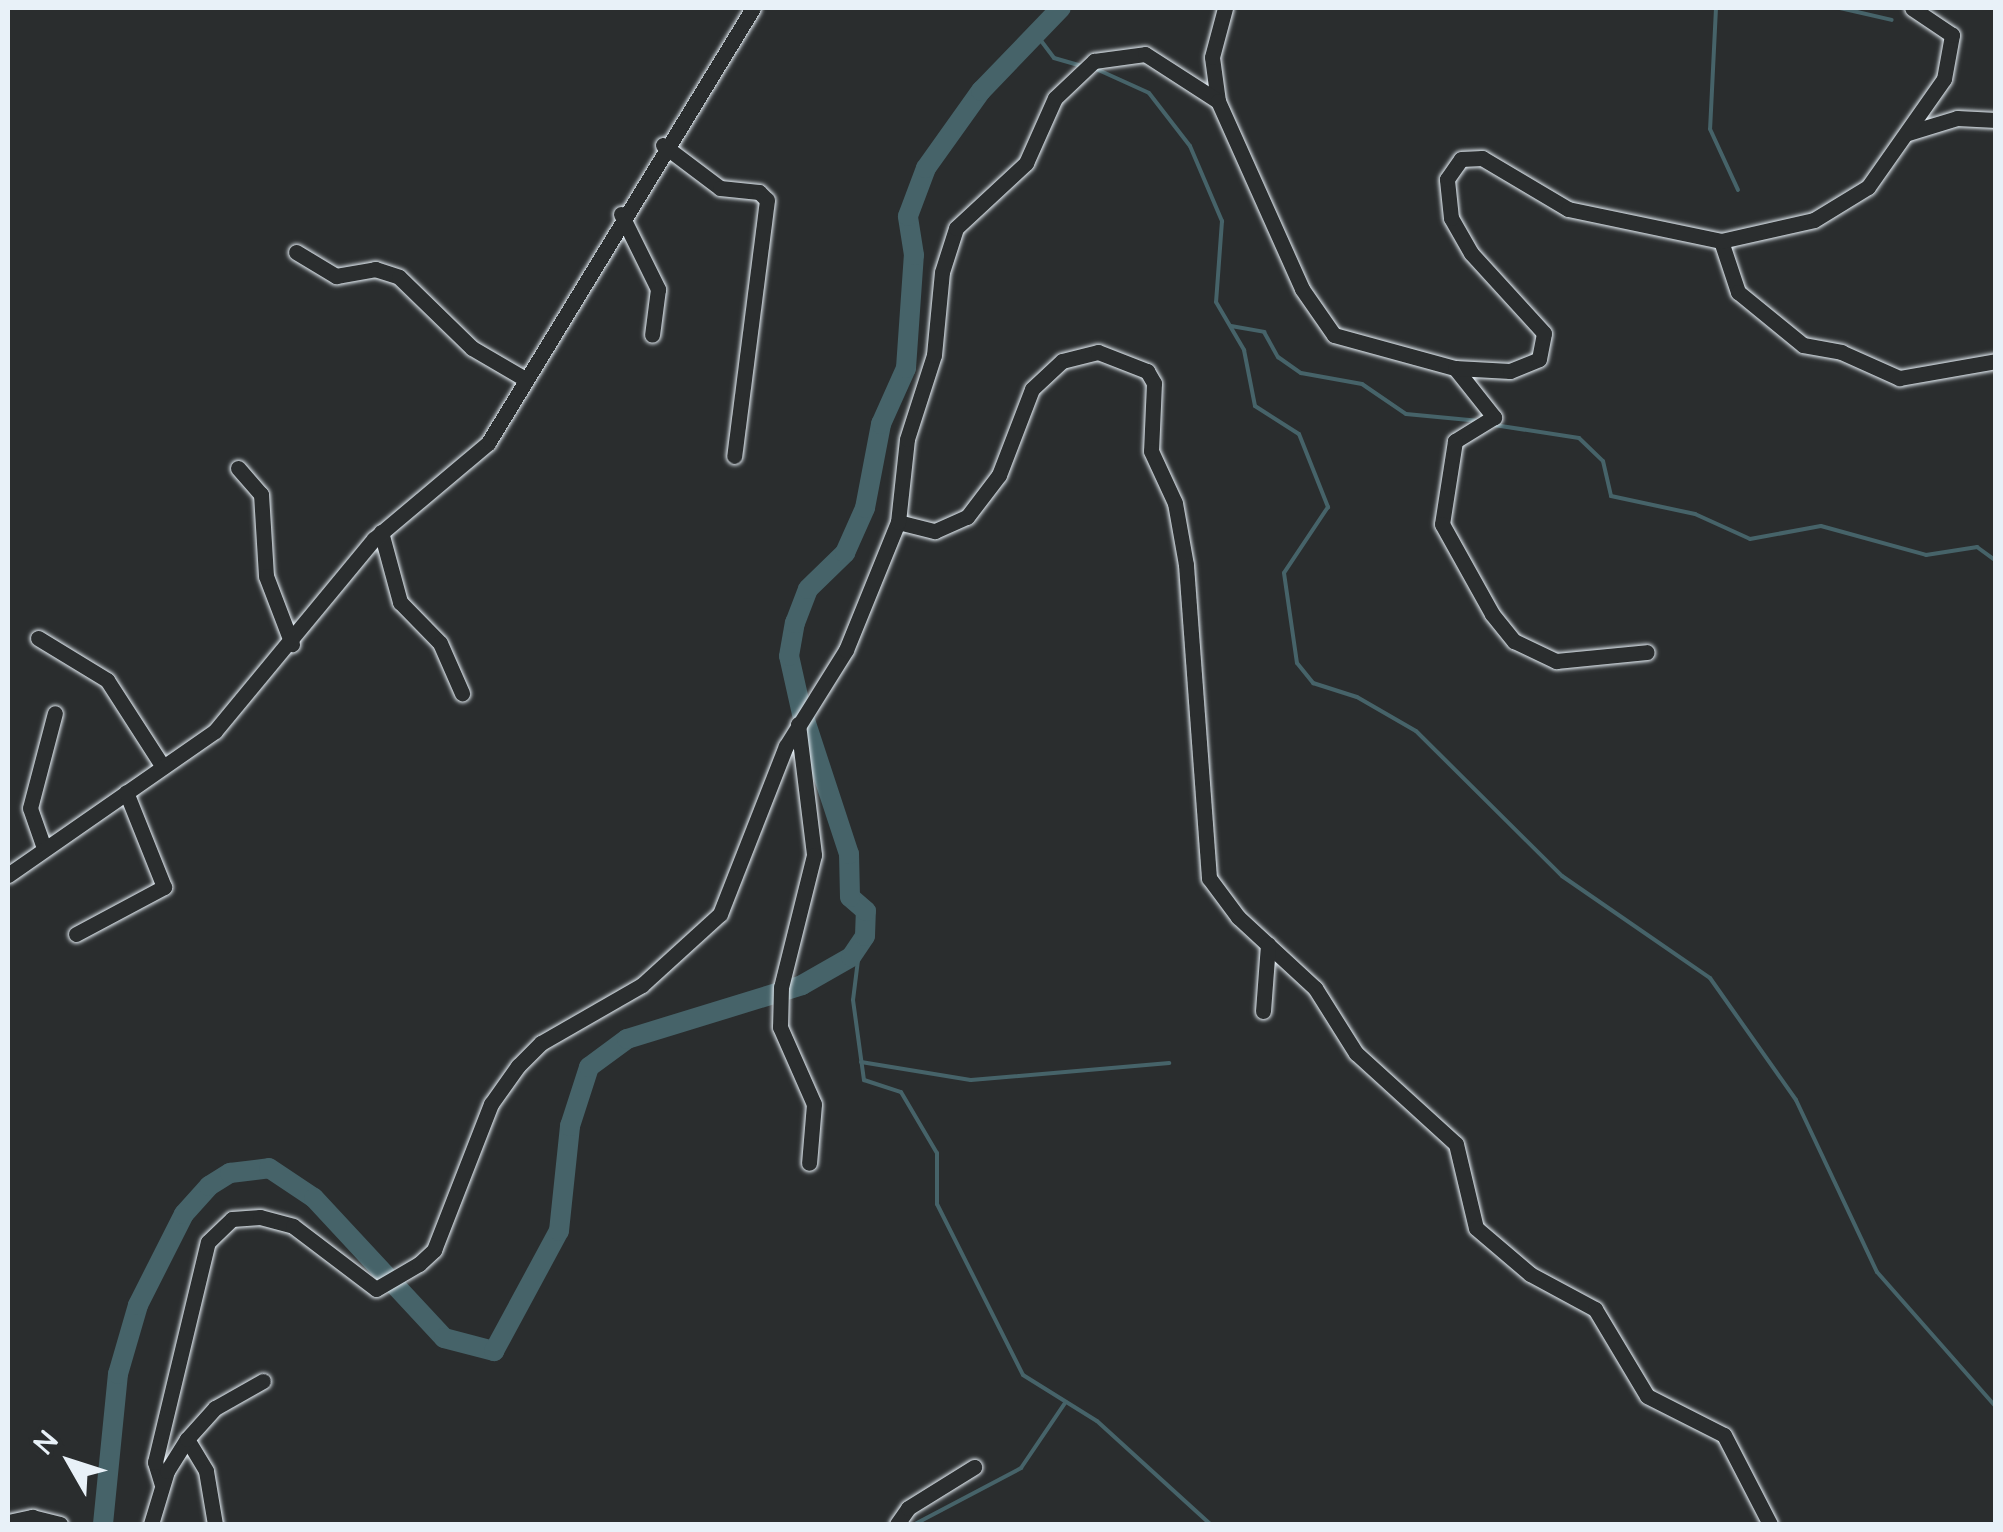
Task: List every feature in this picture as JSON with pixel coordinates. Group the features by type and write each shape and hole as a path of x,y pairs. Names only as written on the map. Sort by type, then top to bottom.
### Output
{"street":[{"path":"8,874 163,767 238,709 382,532 468,465 525,379 663,144 753,8"},
{"path":"1225,8 1212,57 1218,101 1325,326 1358,347 1455,368 1522,368 1546,345 1532,313 1472,252 1452,218 1446,179 1460,159 1482,158 1532,193 1587,215 1721,241 1814,220 1850,203 1904,134 1949,64 1953,42 1942,16 1912,8"},
{"path":"162,1485 155,1462 192,1292 208,1242 232,1219 293,1226 370,1286 389,1281 434,1250 491,1104 518,1066 541,1043 642,985 720,914 798,724 846,650 898,522 907,439 936,340 942,272 964,215 1026,163 1055,98 1103,56 1145,54 1218,101"},
{"path":"1904,134 1957,118 1996,120"},
{"path":"663,144 720,188 760,192 768,200 734,456"},
{"path":"622,214 658,289 652,336"},
{"path":"1721,241 1738,292 1803,345 1841,352 1899,378 1996,361"},
{"path":"296,252 336,276 374,269 399,277 472,348 525,379"},
{"path":"898,522 934,531 967,517 998,476 1032,389 1062,361 1098,352 1147,371 1154,383 1151,451 1178,513 1186,566 1209,878 1324,999 1356,1054 1456,1144 1476,1228 1530,1274 1594,1308 1646,1396 1724,1435 1770,1524"},
{"path":"1455,368 1494,418 1455,440 1442,524 1492,614 1514,640 1556,661 1647,652"},
{"path":"238,468 260,494 266,576 292,644"},
{"path":"382,532 400,602 440,643 462,693"},
{"path":"38,638 107,680 163,767"},
{"path":"44,848 30,808 54,713"},
{"path":"798,724 814,855 782,991 780,1027 814,1104 809,1163"},
{"path":"76,934 164,887 126,792"},
{"path":"1263,1010 1268,944"},
{"path":"151,1524 162,1485 188,1439 215,1408 263,1380"},
{"path":"188,1439 206,1472 215,1524"},
{"path":"897,1524 908,1508 974,1467"},
{"path":"8,1522 32,1517 60,1524"}],"waterway":[{"path":"802,714 789,656 795,623 808,589 845,553 865,508 881,424 906,368 914,255 908,216 926,168 981,91 1061,8"},
{"path":"1716,8 1710,129 1738,190"},
{"path":"1840,8 1892,20"},
{"path":"1036,34 1054,58 1082,66"},
{"path":"1094,68 1149,93 1190,146 1222,221 1216,302 1244,350 1255,406 1299,434 1328,507 1284,573 1297,663 1313,683 1357,697 1416,731 1562,876 1710,978 1796,1100 1877,1272 1996,1407"},
{"path":"1231,326 1264,332 1278,357 1301,373 1362,384 1406,414 1480,421"},
{"path":"1494,425 1579,438 1603,461 1611,496 1695,514 1750,539 1821,526 1926,555 1977,547 1996,561"},
{"path":"103,1524 118,1374 138,1305 184,1214 209,1186 230,1173 269,1168 314,1198 444,1338 494,1351 559,1231 570,1126 589,1067 627,1039 802,985 851,957 865,936 866,911 850,897 849,854 804,717"},
{"path":"860,944 853,1000 864,1080 901,1092 937,1153 937,1204 1023,1375 1097,1421 1210,1524"},
{"path":"861,1062 971,1080 1169,1063"},
{"path":"915,1524 1021,1468 1065,1403"}]}
